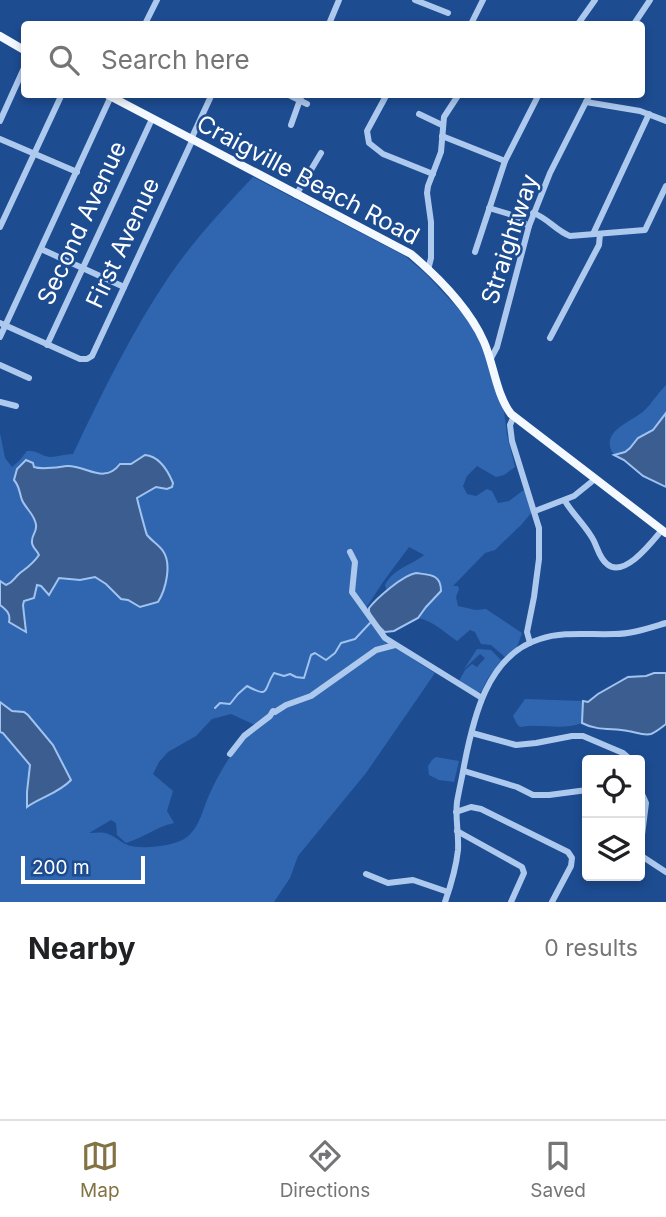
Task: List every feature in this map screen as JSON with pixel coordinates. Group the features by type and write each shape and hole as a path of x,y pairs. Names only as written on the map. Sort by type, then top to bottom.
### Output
{"main road":[{"path":"0,36 21,48"},
{"name":"Craigville Beach Road","path":"115,98 192,141 411,254 471,319 484,341 505,404 514,416"},
{"path":"514,416 664,532"}],"street":[{"path":"146,21 157,0"},
{"path":"330,21 338,0"},
{"path":"415,0 447,13"},
{"path":"435,8 440,0"},
{"path":"472,21 483,0"},
{"path":"580,21 595,0"},
{"path":"636,21 650,0"},
{"path":"0,121 21,75"},
{"path":"0,227 60,98"},
{"path":"0,337 3,324 41,249 109,98"},
{"name":"First Avenue","path":"47,345 80,359 87,359 94,351 210,98"},
{"path":"384,98 367,131 369,143 383,154 433,174"},
{"path":"428,270 431,222 427,193 441,152 445,114 455,98"},
{"path":"475,252 505,161 536,98"},
{"name":"Straightway","path":"490,360 497,347 533,213 588,98"},
{"path":"291,125 303,100"},
{"path":"586,102 649,114 666,121"},
{"path":"419,114 443,125"},
{"path":"550,338 598,245 597,234 649,114"},
{"name":"Second Avenue","path":"47,345 152,119"},
{"path":"442,136 505,161"},
{"path":"0,139 77,172"},
{"path":"296,195 321,152"},
{"path":"533,213 567,236 645,230 666,186"},
{"path":"489,208 509,214 529,226"},
{"path":"41,249 124,287"},
{"path":"3,324 47,345"},
{"path":"0,365 29,378"},
{"path":"0,402 16,406"},
{"name":"Craigville Beach Road","path":"514,416 510,425 512,441 539,528 540,551 527,632 530,643"},
{"path":"535,511 565,501 595,479"},
{"path":"565,501 592,537 602,558 611,567 620,568 625,565 664,532"},
{"path":"350,552 355,562 352,592 385,638 482,698"},
{"path":"445,902 456,866 456,812 472,733 482,698 506,662 530,643 551,636 631,633 666,624"},
{"path":"384,648 385,638"},
{"path":"229,754 244,736 273,711 311,696 376,650 395,645"},
{"path":"472,733 516,745 583,736 625,755"},
{"path":"464,771 517,787 533,795 582,791"},
{"path":"456,812 471,807 481,809 568,852 572,860 571,866 552,902"},
{"path":"457,831 519,864 523,869 522,879 510,902"},
{"path":"645,858 666,872"},
{"path":"366,874 388,883 413,880 448,892"}],"shaded area":[{"path":"253,177 405,256 426,274 468,319 480,341 504,411 515,467 496,477 477,466 467,476 463,486 467,494 476,496 487,489 492,491 498,503 509,501 525,489 533,511 495,550 485,553 453,586 458,586 459,589 456,597 458,606 486,609 522,633 517,647 506,658 491,645 481,644 475,632 470,630 457,641 434,624 418,618 437,597 404,578 387,592 385,585 398,571 424,555 409,547 366,608 380,630 391,641 435,673 366,773 298,856 290,878 274,902 0,902 0,732 30,765 27,792 36,801 65,787 12,711 0,702 0,605 9,614 10,622 22,630 23,602 37,585 41,586 54,575 147,535 138,508 137,498 140,496 117,472 102,475 34,467 19,486 23,503 36,522 39,556 12,582 6,585 0,581 0,433 5,458 12,467 27,451 50,457 73,454 118,363 156,296 189,249","holes":["231,714 255,725 224,767 198,823 187,837 165,845 140,847 125,844 105,833 89,833 111,820 116,823 117,835 126,843 174,823 167,811 173,791 153,774 159,762 168,752 196,736 212,719"]},
{"path":"666,385 666,413 659,423 638,438 625,452 614,455 610,447 613,434 644,411"},
{"path":"666,413 666,487 643,476 614,455 625,452 638,438 653,430"},
{"path":"145,455 159,461 173,483 172,487 156,487 137,498 147,535 166,556 165,584 158,602 140,607 121,599 95,577 80,580 59,578 49,595 37,585 34,598 24,601 26,632 9,622 9,614 0,605 0,581 6,585 11,583 39,555 32,543 35,521 14,480 17,469 26,460 38,468 74,466 101,474 114,470 120,464 131,464"},
{"path":"416,573 437,578 441,591 418,618 394,631 385,632 372,618 369,608 398,582"},
{"path":"477,649 491,650 502,661 481,692 477,693 459,681 465,670 472,664 477,667 485,658 480,654 464,669"},
{"path":"666,673 666,724 659,729 645,735 582,723 583,701 588,702 628,677"},
{"path":"525,699 583,701 582,723 520,727 513,716"},
{"path":"0,702 12,711 28,715 53,745 71,780 27,807 30,765 0,732"},
{"path":"436,757 459,761 454,782 439,780 429,775 428,766"}],"waterway":[{"path":"215,708 220,703 230,704 247,686 263,692 274,673 304,678 311,655 315,653 326,660 335,653 341,643 355,639 370,623"}]}
